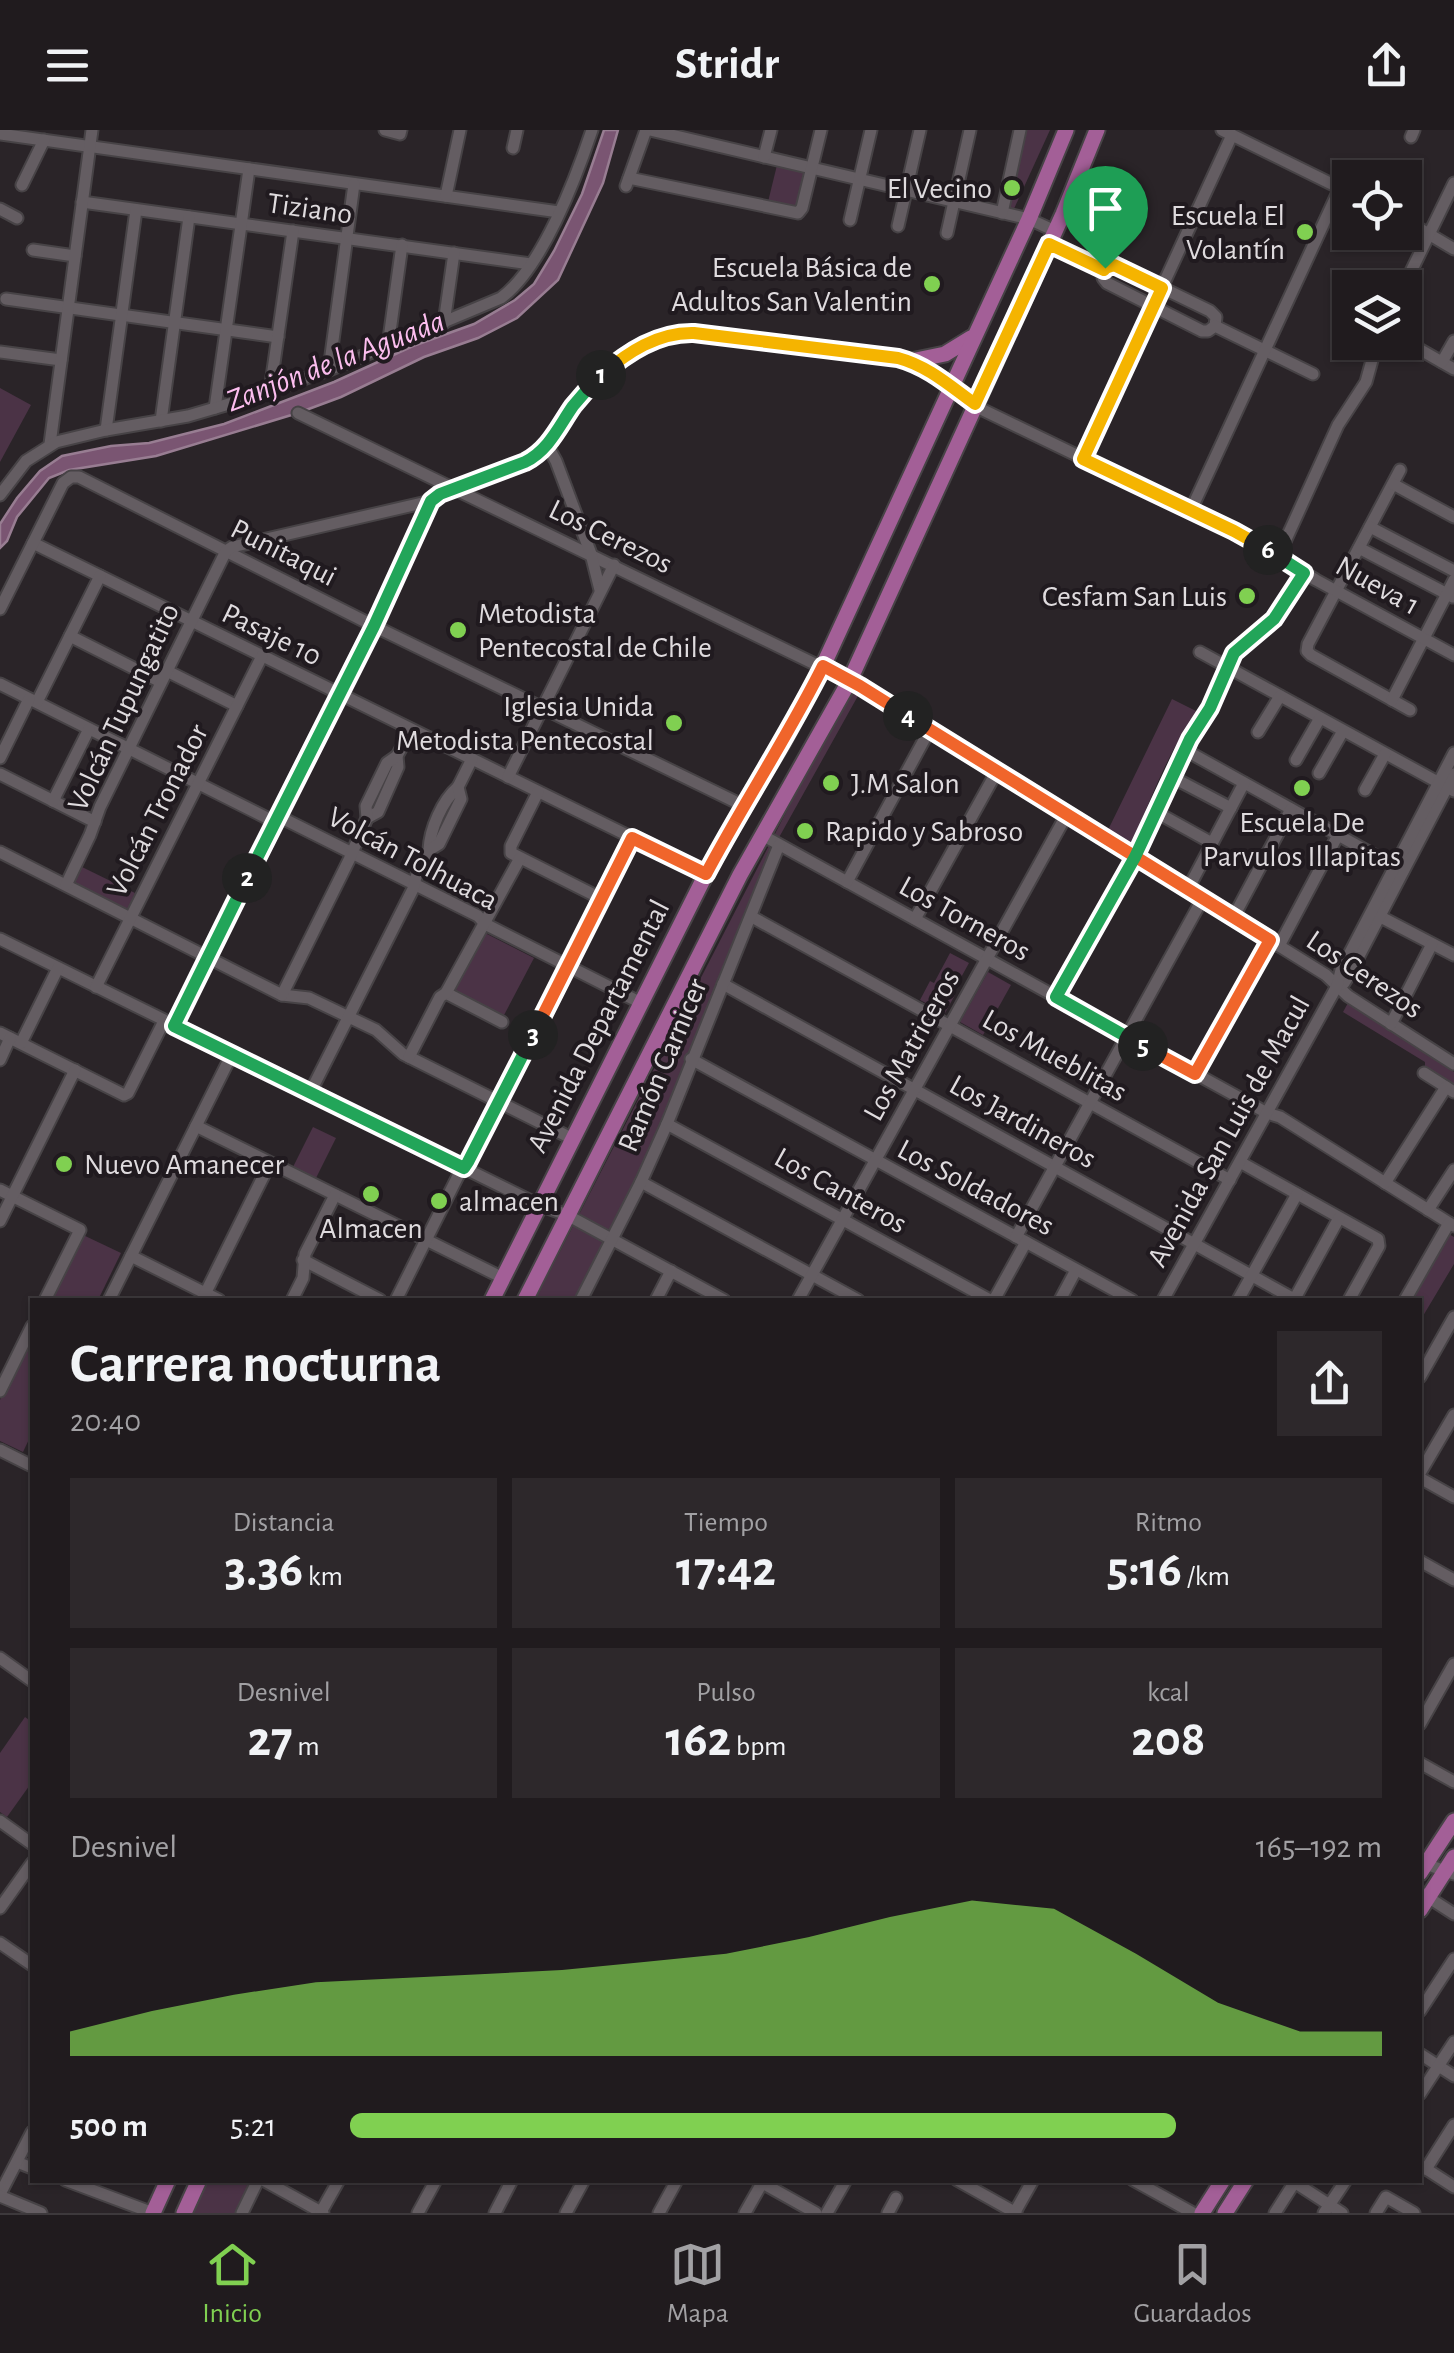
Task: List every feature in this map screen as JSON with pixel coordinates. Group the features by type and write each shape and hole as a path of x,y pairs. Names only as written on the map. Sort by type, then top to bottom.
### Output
{"main road":[{"name":"Avenida Departamental","path":"493,1298 706,874 784,742 823,666 1029,219 1066,130"},
{"name":"Avenida Departamental","path":"525,1298 762,835 850,680 1052,238 1097,130"},
{"path":"911,361 945,354 974,336"},
{"path":"1422,1867 1454,1821"},
{"path":"1423,1899 1449,1873 1454,1857"},
{"path":"153,2213 167,2183"},
{"path":"184,2213 198,2183"},
{"path":"1202,2213 1221,2183"},
{"path":"1224,2213 1244,2183"}],"street":[{"path":"50,444 92,130"},
{"path":"385,130 400,134 401,130"},
{"path":"446,196 460,130"},
{"path":"513,148 517,130"},
{"path":"2,489 21,466 50,444 162,421 270,391 501,298 516,286 531,264 576,177 592,130"},
{"path":"820,130 812,168 802,210 794,212 627,182 648,130 764,157 812,168 860,179 1029,219 1104,270"},
{"path":"718,146 722,130"},
{"path":"764,157 771,130"},
{"path":"850,220 871,130"},
{"path":"898,226 920,130"},
{"path":"946,233 970,130"},
{"path":"1002,213 1020,130"},
{"path":"1083,459 1162,288 1227,132 1332,184"},
{"path":"0,134 559,212"},
{"path":"22,185 44,140"},
{"path":"215,408 249,169"},
{"path":"329,370 354,184"},
{"path":"1412,270 1454,184"},
{"name":"Tiziano","path":"82,202 531,264"},
{"path":"0,210 17,218"},
{"path":"106,430 136,210"},
{"path":"1191,510 1332,216"},
{"path":"162,421 189,217"},
{"path":"270,391 293,231"},
{"path":"1422,231 1454,248"},
{"path":"388,346 402,246"},
{"path":"33,250 75,256"},
{"path":"444,323 454,253"},
{"path":"1114,265 1212,312 1215,326 1202,331 1107,283 1104,270 1114,265"},
{"path":"6,299 278,337"},
{"path":"1215,326 1314,374"},
{"path":"226,550 431,501 454,488 532,459 547,446 594,382 626,356 664,336 703,334 911,361"},
{"path":"1442,362 1454,341"},
{"path":"1422,351 1454,369"},
{"path":"0,352 61,360"},
{"path":"1278,556 1342,417 1369,375 1373,360"},
{"name":"Nueva 1","path":"911,361 983,410 1242,535 1454,655"},
{"name":"Los Cerezos","path":"298,413 850,680 1326,975 1391,1024 1454,1064"},
{"path":"547,446 591,554 600,590"},
{"path":"1400,470 1307,651 1410,710"},
{"name":"Punitaqui","path":"33,543 63,483 71,478 83,479 744,806"},
{"path":"478,499 474,488 480,478"},
{"path":"1393,484 1454,517"},
{"path":"10,1038 126,1095 208,957 374,626 431,501"},
{"path":"1370,527 1454,571"},
{"path":"564,541 578,537 581,528"},
{"path":"0,609 33,543"},
{"name":"Pasaje 10","path":"33,543 706,874"},
{"path":"1359,548 1451,595"},
{"name":"Volcán Tupungatito","path":"66,886 128,748 226,550"},
{"path":"508,777 614,566"},
{"path":"1056,997 1135,857 1236,650 1274,619 1304,573"},
{"path":"0,758 100,576"},
{"path":"1392,700 1451,595 1454,580"},
{"path":"70,636 237,706"},
{"path":"1200,652 1446,787"},
{"name":"Volcán Tronador","path":"96,987 262,656"},
{"name":"Volcán Tolhuaca","path":"0,684 267,818 286,820 641,1003"},
{"path":"1258,732 1280,696"},
{"path":"1296,760 1320,718"},
{"name":"Volcán Tupungatito","path":"53,801 90,729"},
{"path":"282,995 366,818 378,812 398,767 396,756 411,730"},
{"path":"846,882 930,730"},
{"path":"1319,773 1344,731"},
{"path":"1185,750 1399,869"},
{"name":"Avenida San Luis de Macul","path":"1446,787 1454,753"},
{"path":"1365,790 1385,754"},
{"path":"310,1093 429,850 439,844 461,799 458,787 472,759"},
{"path":"915,919 997,771"},
{"path":"0,774 95,822"},
{"name":"Avenida San Luis de Macul","path":"1164,1298 1337,986 1347,980 1375,914 1454,774"},
{"path":"1172,777 1231,808"},
{"path":"1188,890 1244,782"},
{"path":"409,1057 485,924 538,792"},
{"path":"1233,918 1291,809"},
{"path":"1156,812 1212,843"},
{"name":"Los Matriceros","path":"799,1298 1067,814"},
{"name":"Los Torneros","path":"762,835 1280,1117 1451,1224"},
{"path":"1195,1074 1338,835"},
{"path":"397,1298 632,838"},
{"name":"Ramón Carnicer","path":"582,1298 667,1124 780,845"},
{"path":"0,852 282,995 309,998 382,1033 409,1057 572,1138"},
{"path":"515,854 602,898"},
{"path":"993,1298 1054,1167 1203,898"},
{"path":"1375,914 1454,955"},
{"name":"Los Mueblitas","path":"752,917 1230,1180"},
{"path":"0,939 539,1206 567,1215 720,1298"},
{"path":"1391,1024 1432,944"},
{"path":"0,1060 10,1038 58,968"},
{"name":"Los Jardineros","path":"723,984 1292,1298"},
{"path":"446,993 502,1022"},
{"path":"111,1298 232,1054"},
{"name":"Los Soldadores","path":"692,1060 1128,1298"},
{"path":"0,1220 6,1193 74,1070"},
{"path":"1385,1183 1450,1089 1424,1073"},
{"name":"Los Canteros","path":"667,1124 988,1298"},
{"path":"196,1126 502,1278"},
{"path":"1240,1162 1379,1241 1350,1298"},
{"path":"131,1256 204,1296 270,1163"},
{"path":"1428,1210 1454,1170"},
{"path":"641,1182 854,1298"},
{"path":"6,1193 80,1230 46,1298"},
{"path":"1239,1298 1297,1194"},
{"path":"293,1298 302,1278 303,1260 335,1195"},
{"path":"1296,1298 1340,1218"},
{"path":"1406,1298 1451,1224"},
{"path":"303,1260 376,1298"},
{"path":"1061,1298 1076,1270"},
{"path":"657,1298 671,1271"},
{"path":"1422,1370 1454,1317"},
{"path":"0,1391 30,1330"},
{"path":"0,1359 13,1366"},
{"path":"1422,1471 1454,1415"},
{"path":"0,1450 30,1462"},
{"path":"1422,1476 1454,1497"},
{"path":"1422,1562 1454,1580"},
{"path":"0,1658 30,1680"},
{"path":"1422,1720 1454,1664"},
{"path":"1422,1764 1454,1782"},
{"path":"0,1821 30,1843"},
{"path":"0,1908 30,1866"},
{"path":"1422,1867 1449,1873"},
{"path":"1423,1899 1454,1914"},
{"path":"0,1942 30,1958"},
{"path":"1422,2008 1454,1959"},
{"path":"1422,2091 1454,2042"},
{"path":"1422,2055 1454,2076"},
{"path":"1453,2127 1423,2167 1454,2188"},
{"path":"30,2136 0,2195 42,2213"},
{"path":"17,2162 30,2167"},
{"path":"73,2183 153,2213"},
{"path":"242,2213 258,2183"},
{"path":"266,2183 322,2212 337,2183"},
{"path":"418,2213 434,2183"},
{"path":"494,2213 510,2183"},
{"path":"566,2213 582,2183"},
{"path":"659,2213 675,2183"},
{"path":"745,2213 759,2183"},
{"path":"761,2183 816,2213"},
{"path":"828,2213 844,2183"},
{"path":"961,2183 1015,2213 1030,2183"},
{"path":"1138,2183 1192,2213"},
{"path":"1275,2213 1293,2183"},
{"path":"1296,2183 1327,2209 1342,2213"},
{"path":"1327,2209 1344,2183"},
{"path":"1376,2213 1386,2196 1414,2213"},
{"path":"888,2213 896,2198"}],"shaded area":[{"path":"604,130 618,130 603,183 558,280 517,318 298,413 156,456 69,470 49,478 17,517 0,548 0,524 17,498 40,471 62,456 149,443 224,424 474,324 515,300 534,284 554,251 582,194"},
{"path":"1023,130 1050,130 1013,211 1006,209"},
{"path":"777,165 806,172 799,204 794,208 768,202"},
{"path":"0,388 31,405 0,462"},
{"path":"848,692 859,694 772,850 636,1184 579,1298 536,1298"},
{"path":"1172,699 1198,712 1169,759 1130,846 1108,830"},
{"path":"82,867 135,893 127,911 73,885"},
{"path":"485,933 534,958 503,1017 453,992"},
{"path":"950,953 969,963 945,1013 920,1000"},
{"path":"988,972 1011,985 983,1035 960,1022"},
{"path":"1348,1003 1454,1072 1454,1085 1425,1066 1425,1062 1343,1012"},
{"path":"313,1127 336,1138 316,1178 293,1167"},
{"path":"1447,1233 1454,1237 1454,1264 1422,1318 1422,1298 1410,1298"},
{"path":"81,1234 121,1253 99,1298 50,1298"},
{"path":"30,1337 30,1437 23,1452 0,1441 0,1400"},
{"path":"25,1717 30,1721 30,1785 7,1817 0,1812 0,1753"},
{"path":"202,2183 251,2183 237,2213 189,2213"}],"place":[{"name":"El Vecino","path":"1012,188"},
{"name":"Escuela El Volantín","path":"1305,232"},
{"name":"Escuela Básica de Adultos San Valentin","path":"932,284"},
{"name":"Cesfam San Luis","path":"1247,596"},
{"name":"Metodista Pentecostal de Chile","path":"458,630"},
{"name":"Iglesia Unida Metodista Pentecostal","path":"674,723"},
{"name":"J.M Salon","path":"831,783"},
{"name":"Escuela De Parvulos Illapitas","path":"1302,788"},
{"name":"Rapido y Sabroso","path":"805,831"},
{"name":"Nuevo Amanecer","path":"64,1164"},
{"name":"Almacen","path":"371,1194"},
{"name":"almacen","path":"439,1201"}],"route":[{"path":"1105,268 1049,244 975,404 911,361 703,334 675,334 648,343 603,374 576,402 547,446 532,459 434,498 174,1026 464,1168 632,838 706,874 784,742 823,666 860,686 1135,857 1270,940 1195,1074 1056,997 1135,857 1234,653 1274,619 1304,573 1242,535 1083,459 1162,288 1114,265 1105,268"}],"water label":[{"name":"Zanjón de la Aguada","path":"335,360"}]}
